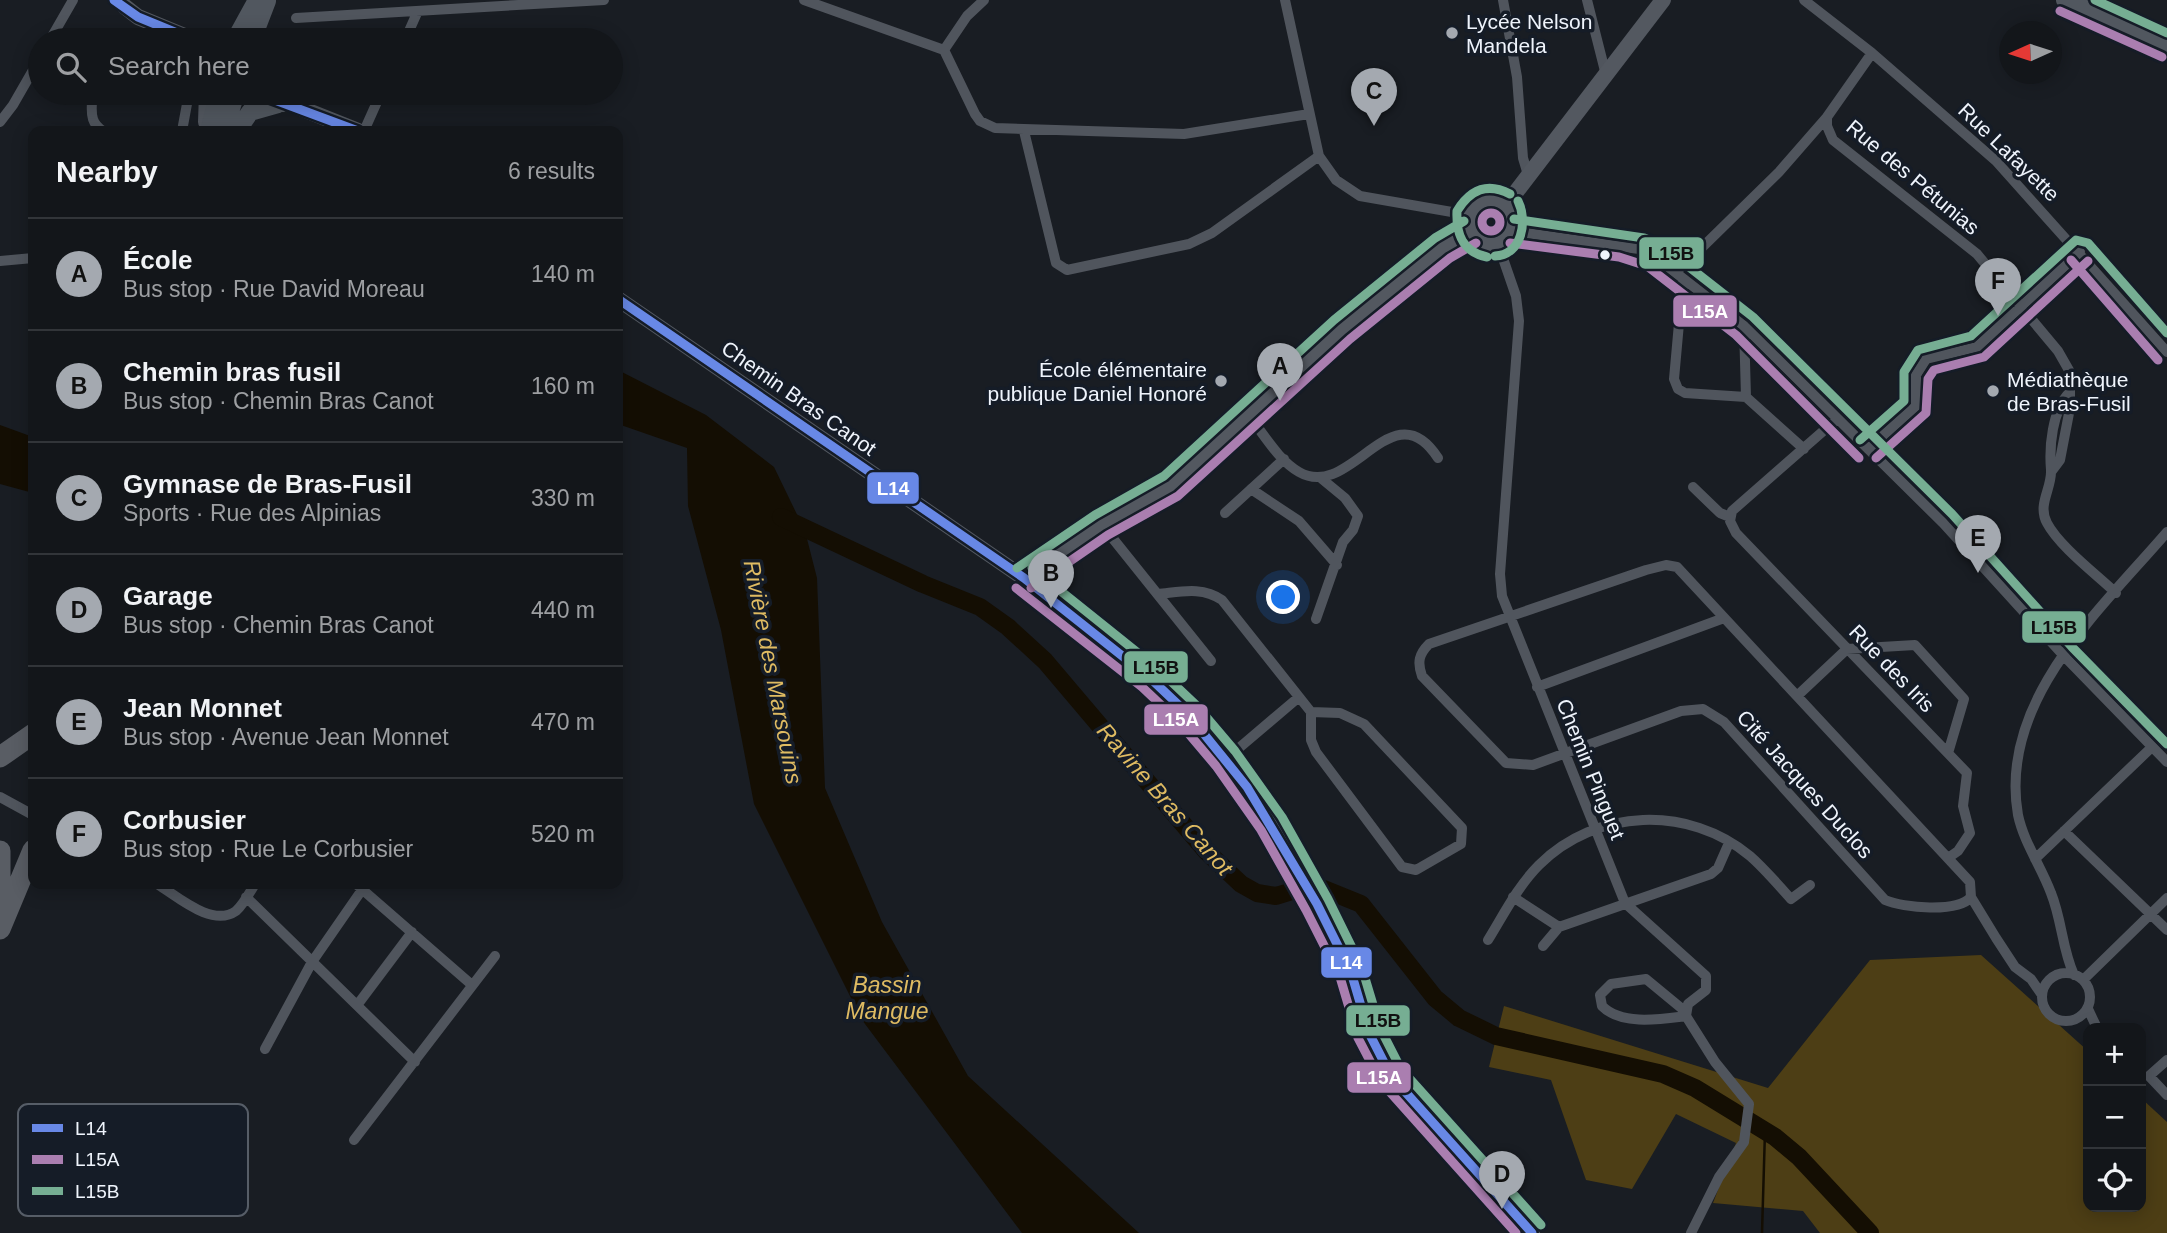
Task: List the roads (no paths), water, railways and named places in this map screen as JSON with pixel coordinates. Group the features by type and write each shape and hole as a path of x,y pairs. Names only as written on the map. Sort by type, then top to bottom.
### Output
{"highway":[{"path":"0,757 28,737"},
{"path":"0,851 0,894"},
{"path":"0,929 28,862"}],"main road":[{"path":"242,28 257,0"},
{"path":"257,28 268,0"},
{"path":"2065,0 2167,46"},
{"path":"209,126 215,105"},
{"path":"226,126 232,105"},
{"path":"240,126 250,111 262,105"}],"street":[{"path":"57,28 73,0"},
{"path":"296,18 604,0"},
{"path":"804,0 944,51 981,121 995,128 1184,134 1309,114"},
{"path":"944,51 967,16 984,0"},
{"path":"1285,0 1319,156 1336,180 1360,196 1469,215"},
{"path":"1503,0 1517,77 1523,158 1530,178"},
{"path":"1587,0 1606,75"},
{"name":"Rue Lafayette","path":"1804,0 1872,53 1996,161 2167,352"},
{"path":"1506,205 1530,178 1661,1"},
{"path":"119,3 165,28"},
{"path":"410,28 417,13"},
{"name":"Rue des Pétunias","path":"1872,53 1827,117 1827,126 1833,140 1976,254 2022,306 2067,365 2071,379 2069,393 2060,404 2049,458 2051,472 2043,501 2046,521 2116,593"},
{"path":"0,122 28,79"},
{"path":"92,105 91,115 96,126"},
{"path":"183,126 187,105"},
{"path":"207,105 207,126"},
{"path":"294,105 346,126"},
{"path":"366,126 376,105"},
{"path":"1804,449 1746,397 1685,393 1678,389 1674,379 1680,276 1827,117"},
{"path":"1024,131 1056,263 1067,270 1189,244 1212,233 1319,156"},
{"path":"1483,201 1499,201 1506,205 1514,221 1512,231 1498,244 1483,243 1470,232 1469,215 1483,201"},
{"path":"1512,231 1639,249 1680,276 1744,326 1943,523 2063,655 2167,762"},
{"path":"1024,578 1102,525 1171,486 1352,322 1443,248 1470,232"},
{"name":"Chemin Pinguet","path":"1498,244 1516,296 1519,321 1500,575 1502,596 1625,903 1706,976 1706,990 1688,1004 1686,1014"},
{"path":"1868,449 1916,406 1916,375 1926,359 1977,346 2080,252"},
{"path":"0,261 28,258"},
{"name":"Chemin Bras Canot","path":"623,302 1024,578 1150,678 1187,713 1226,760 1271,822 1297,868 1351,972 1369,1032 1391,1076 1532,1233"},
{"path":"1744,326 1746,397"},
{"path":"1249,416 1284,459 1301,474 1322,479 1345,498 1358,516 1343,542 1317,619"},
{"path":"1730,517 1732,511 1837,419"},
{"path":"1322,479 1337,473 1391,436 1402,433 1414,436 1438,458"},
{"path":"1225,513 1284,459"},
{"name":"Rue des Iris","path":"1693,487 1720,513 1730,517 1736,533 1969,777 1963,806 1970,827 1965,842 1948,858"},
{"path":"1251,489 1299,521 1337,565"},
{"path":"1102,525 1211,661"},
{"path":"2076,1020 2088,1009 2091,997 2065,955 2056,906 2026,842 2019,816 2018,751 2036,696 2063,655 2167,532"},
{"name":"Cité Jacques Duclos","path":"1971,897 1960,905 1910,907 1885,900 1724,722 1703,709 1681,711 1533,765 1506,763 1422,676 1419,659 1429,644 1666,565 1677,567 1970,882 1971,897 2015,967 2031,979 2042,995"},
{"path":"1158,594 1193,590 1208,592 1222,600 1311,712 1311,740 1316,752 1402,867 1416,870 1461,844 1462,828 1364,724 1340,713 1311,712"},
{"path":"1537,687 1724,618"},
{"path":"1797,696 1847,649 1915,645 1964,699 1948,752"},
{"path":"1226,760 1299,698"},
{"path":"2035,859 2152,747"},
{"path":"0,797 28,812"},
{"path":"1488,940 1513,897 1552,853 1594,828 1622,820 1666,821 1698,828 1749,856 1791,899 1810,885"},
{"path":"2064,831 2167,930"},
{"path":"1543,946 1559,928 1711,874 1718,868 1729,843"},
{"path":"165,889 208,915 236,911 252,889"},
{"path":"265,1049 312,962 359,889"},
{"path":"366,889 472,985"},
{"path":"246,897 415,1062"},
{"path":"1513,897 1559,928"},
{"path":"2059,974 2079,977 2167,898"},
{"path":"358,1004 412,932"},
{"path":"2065,955 2059,974 2048,982 2042,995 2045,1007 2052,1017 2085,1023"},
{"path":"354,1140 495,956"},
{"path":"1686,1014 1645,1019 1611,1013 1602,1006 1600,995 1611,984 1646,979 1686,1014 1715,1062 1746,1097 1750,1110 1744,1142 1719,1177 1691,1233"},
{"path":"2031,979 2048,982"},
{"path":"2088,1009 2094,1023"},
{"path":"2146,1075 2167,1060"},
{"path":"2146,1077 2167,1095"}],"water":[{"path":"623,373 706,415 774,467 805,531 817,578 825,788 882,922 968,1076 1139,1233 1022,1233 862,1020 754,804 721,630 688,506 687,448 623,426"},
{"path":"0,425 28,435 28,492 0,484"}],"waterway":[{"name":"Ravine Bras Canot","path":"781,517 923,584 980,607 1008,627 1045,661 1206,851 1241,884 1257,893 1276,896 1302,888 1324,889 1361,904 1435,998 1459,1018 1496,1036 1663,1074 1695,1088 1775,1137 1799,1157 1870,1233"},
{"path":"1762,1233 1765,1131"}],"place":[{"name":"Lycée Nelson Mandela","path":"1452,33"},
{"name":"Gymnase de Bras-Fusil","path":"1374,126"},
{"name":"Corbusier","path":"1998,316"},
{"name":"École élémentaire publique Daniel Honoré","path":"1221,381"},
{"name":"Médiathèque de Bras-Fusil","path":"1993,391"},
{"name":"École","path":"1280,401"},
{"name":"Jean Monnet","path":"1978,573"},
{"name":"Chemin bras fusil","path":"1051,608"},
{"name":"Garage","path":"1502,1209"}],"water label":[{"name":"Rivière des Marsouins","path":"773,672"},
{"name":"Bassin Mangue","path":"887,998"}]}
